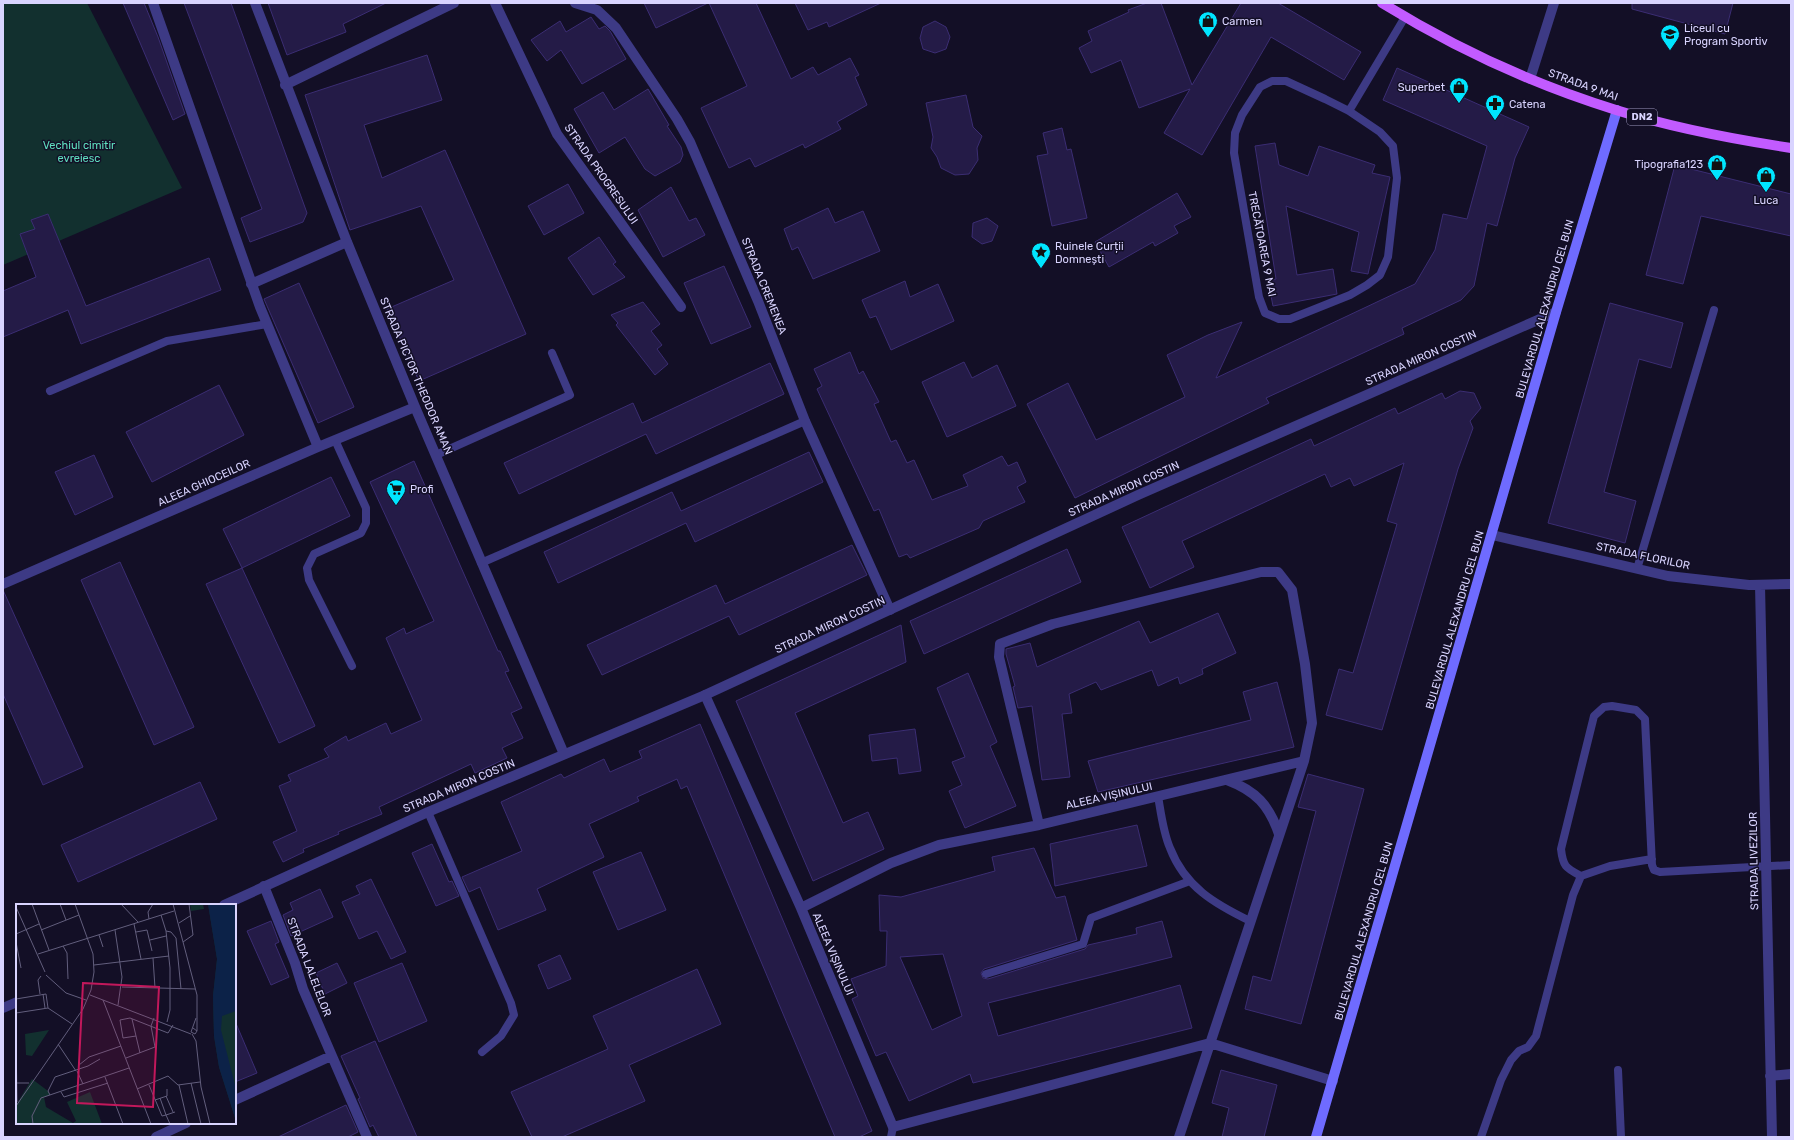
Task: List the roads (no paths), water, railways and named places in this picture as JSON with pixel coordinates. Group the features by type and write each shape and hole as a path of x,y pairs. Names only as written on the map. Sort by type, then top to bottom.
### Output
{"main road":[{"name":"STRADA 9 MAI","path":"1382,3 1406,18 1454,43 1530,79 1617,110 1695,130 1791,148"},
{"name":"BULEVARDUL ALEXANDRU CEL BUN","path":"1316,1137 1556,312 1617,110"}],"street":[{"path":"153,3 251,284 318,447"},
{"name":"STRADA PICTOR THEODOR AMAN","path":"255,3 347,242 415,407 564,754"},
{"path":"286,85 454,3"},
{"name":"STRADA PROGRESULUI","path":"495,3 557,134 681,307"},
{"name":"STRADA CREMENEA","path":"575,3 596,10 616,28 677,119 690,142 758,301 805,421 890,610"},
{"path":"1530,79 1554,3"},
{"path":"251,284 347,242"},
{"name":"STRADA MIRON COSTIN","path":"226,904 428,812 705,695 1138,495 1556,312"},
{"name":"ALEEA GHIOCEILOR","path":"3,584 318,447 415,407"},
{"name":"STRADA FLORILOR","path":"1492,535 1668,576 1760,585 1791,584"},
{"path":"1039,825 999,657 1000,644 1053,624 1261,572 1278,572 1292,590 1305,664 1312,723 1304,761 1178,1137"},
{"name":"STRADA LIVEZILOR","path":"1760,585 1772,1137"},
{"path":"705,695 801,908"},
{"name":"ALEEA VIȘINULUI","path":"1210,1043 892,1132 801,908 891,863 939,845 1039,825 1304,761"},
{"path":"1227,780 1243,786 1257,795 1274,819 1279,834"},
{"name":"STRADA LALELELOR","path":"264,886 295,963 303,989 367,1137"},
{"path":"3,1008 16,1002"},
{"path":"1210,1043 1332,1081"},
{"path":"236,1100 331,1056"},
{"path":"1770,1076 1791,1074"},
{"path":"156,1137 184,1124"}],"lane":[{"path":"1349,111 1406,18"},
{"name":"TRECĂTOAREA 9 MAI","path":"1272,81 1286,81 1349,111 1380,132 1393,146 1398,178 1388,257 1380,275 1350,295 1290,319 1279,319 1265,313 1259,297 1234,153 1235,133 1242,115 1260,88 1272,81"},
{"path":"1637,569 1714,310"},
{"path":"50,391 167,341 267,324"},
{"path":"436,454 570,395 552,353"},
{"path":"482,563 805,421"},
{"path":"335,440 366,508 366,522 361,533 314,554 308,568 309,580 352,666"},
{"path":"1652,860 1610,866 1581,876 1566,868 1562,860 1561,849 1591,724 1594,716 1604,707 1612,706 1636,710 1645,719 1652,860 1654,870 1660,872 1791,865"},
{"path":"1158,796 1169,848 1183,874 1206,897 1223,908 1250,921"},
{"path":"428,812 512,1003 514,1015 501,1036 482,1052"},
{"path":"1482,1137 1501,1080 1511,1060 1519,1051 1528,1047 1536,1036 1573,895 1581,876"},
{"path":"986,974 1082,944 1091,918 1190,881"},
{"path":"1618,1070 1621,1137"}],"place":[{"name":"Carmen","path":"1208,38"},
{"name":"Liceul cu Program Sportiv","path":"1670,51"},
{"name":"Superbet","path":"1459,104"},
{"name":"Catena","path":"1495,121"},
{"name":"Tipografia123","path":"1717,181"},
{"name":"Luca","path":"1766,193"},
{"name":"Ruinele Curții Domnești","path":"1041,269"},
{"name":"Profi","path":"396,506"}],"park label":[{"name":"Vechiul cimitir evreiesc","path":"79,151"}]}
